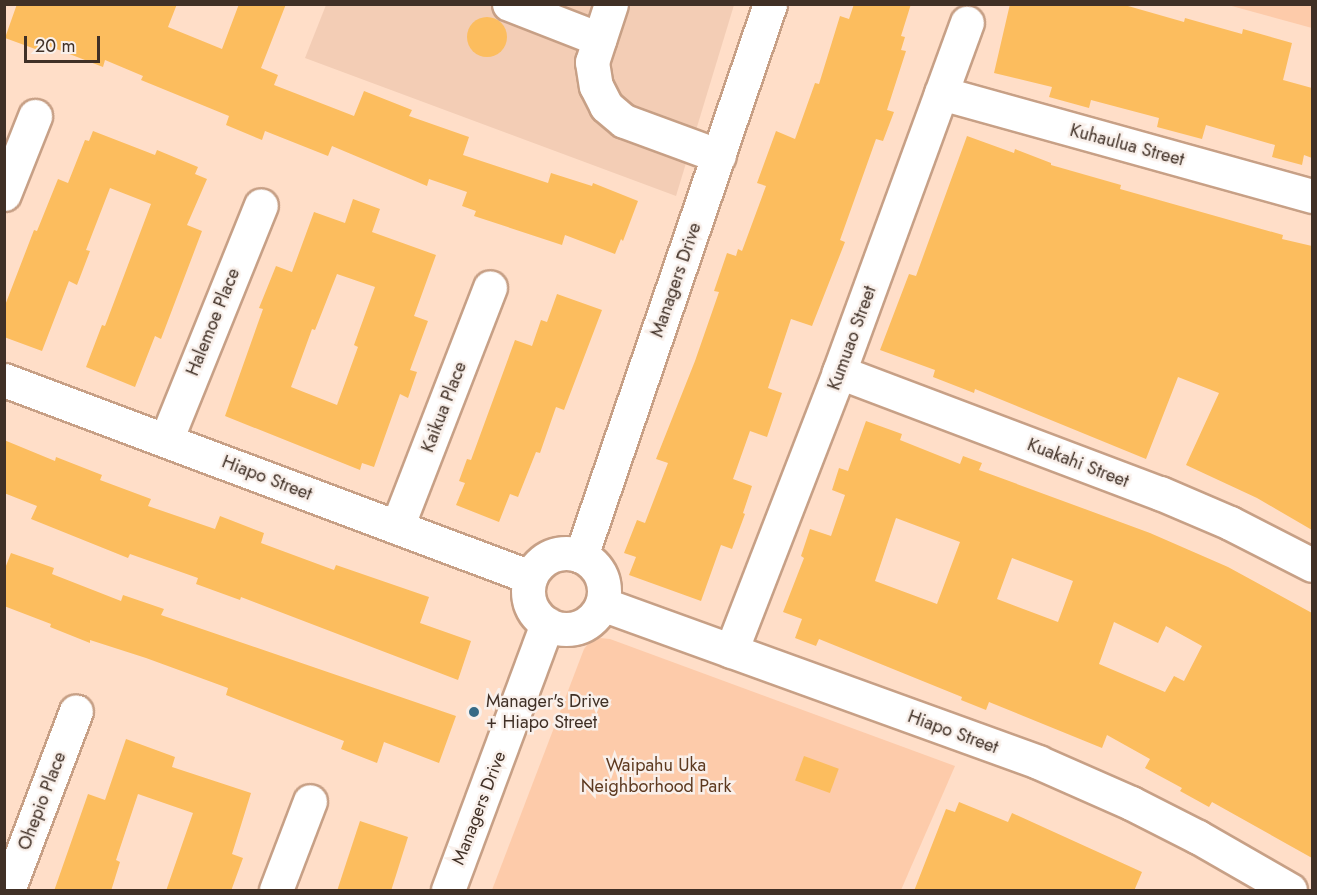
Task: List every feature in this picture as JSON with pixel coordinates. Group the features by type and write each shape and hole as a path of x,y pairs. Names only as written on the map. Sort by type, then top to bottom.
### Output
{"street":[{"path":"509,4 599,39"},
{"path":"612,4 592,62 596,86 606,106 624,121 719,156"},
{"name":"Managers Drive","path":"581,556 770,4"},
{"name":"Kumuao Street","path":"731,651 839,372 967,23"},
{"name":"Kuhaulua Street","path":"941,93 1312,196"},
{"path":"4,194 34,116"},
{"name":"Halemoe Place","path":"166,440 261,205"},
{"name":"Kaikua Place","path":"398,527 490,287"},
{"name":"Kuakahi Street","path":"839,372 1160,493 1230,523 1312,565"},
{"name":"Hiapo Street","path":"4,380 530,577"},
{"path":"570,553 581,556 598,571 604,592 602,604 597,613 579,627 569,629 548,624 532,609 528,587 530,577 546,558 570,553"},
{"name":"Hiapo Street","path":"602,604 1068,775 1198,837 1290,891"},
{"name":"Managers Drive","path":"448,891 548,624"},
{"name":"Ohepio Place","path":"8,891 76,711"},
{"path":"276,891 310,801"}],"shaded area":[{"path":"326,5 734,5 676,196 305,58"}],"green space":[{"path":"1228,5 1312,5 1312,28"},
{"name":"Waipahu Uka Neighborhood Park","path":"600,638 610,639 955,766 901,890 492,890 584,649 590,641"}],"building":[{"path":"17,4 177,4 168,27 222,49 239,4 286,4 261,68 278,75 274,85 354,116 364,91 412,110 409,116 469,137 463,155 548,183 551,173 592,186 593,183 638,201 623,241 621,239 615,254 565,235 562,245 474,216 476,211 462,206 467,192 429,179 427,186 332,146 328,156 265,131 262,140 226,125 229,116 141,80 143,76 105,60 103,67 41,43 38,50 5,38"},
{"path":"854,4 911,4 901,36 905,37 901,50 906,51 887,110 894,112 883,141 876,139 840,240 845,242 812,326 791,319 768,388 782,393 767,437 750,431 733,479 752,486 743,513 745,514 732,549 721,545 701,601 629,575 636,557 624,553 637,520 645,523 668,463 656,459 695,361 719,292 714,291 727,253 736,256 738,249 742,251 766,186 757,183 776,131 795,139 815,83 819,84 840,16 849,19"},
{"path":"1010,4 1121,4 1184,22 1185,18 1242,34 1243,29 1292,43 1283,80 1312,88 1312,158 1304,155 1302,165 1272,157 1275,145 1206,125 1202,139 1157,127 1159,118 1091,100 1089,108 1049,97 1052,87 994,73"},
{"path":"487,17 501,23 507,37 501,51 487,57 473,51 467,37 473,23"},
{"path":"93,131 155,155 157,150 198,167 195,174 207,179 187,225 202,231 161,339 155,336 135,387 86,367 102,325 105,326 151,204 110,188 86,250 90,251 77,285 69,281 42,351 4,337 4,308 34,230 37,231 58,179 68,183 85,140 89,141"},
{"path":"967,136 1014,153 1015,149 1051,163 1051,165 1121,185 1120,189 1283,235 1282,239 1312,246 1312,530 1257,498 1186,465 1219,393 1178,377 1146,459 975,389 974,393 933,377 935,370 880,350 909,274 916,276"},
{"path":"353,199 380,209 372,232 436,255 414,316 428,321 410,370 417,372 408,398 400,394 374,467 362,463 360,470 225,416 263,309 259,308 276,266 292,272 314,212 345,223","holes":["337,274 375,287 354,345 358,347 337,405 291,387 312,329 315,330"]},
{"path":"557,294 602,310 564,410 556,407 540,453 536,452 518,497 510,494 499,522 456,505 465,483 459,481 467,459 471,460 515,340 532,346 541,320 547,322"},
{"path":"866,421 902,434 900,440 960,464 963,456 982,463 979,470 1150,533 1228,567 1312,613 1312,858 1212,802 1209,807 1180,791 1182,788 1145,768 1150,759 1107,735 1102,748 989,702 986,710 961,700 962,697 819,639 816,646 795,638 802,619 783,612 804,558 801,556 810,529 831,536 845,495 832,490 839,468 848,471","holes":["896,518 960,542 937,604 875,581","1012,558 1073,581 1058,622 997,599","1114,622 1158,643 1166,626 1202,646 1184,681 1174,676 1165,692 1099,664"]},
{"path":"4,440 55,461 56,457 102,475 100,480 151,499 148,506 215,529 220,516 264,533 261,543 334,570 336,565 429,597 420,623 471,641 458,680 241,597 240,600 196,584 198,578 130,554 128,558 31,519 37,506 4,493"},
{"path":"11,553 54,568 52,574 121,601 123,595 164,609 161,615 456,716 439,763 384,742 377,763 341,749 344,741 226,695 228,688 146,658 90,640 90,643 50,627 51,624 4,606 4,571"},
{"path":"126,739 175,757 172,767 251,793 232,854 243,858 231,891 166,891 193,813 138,794 116,860 120,862 111,891 54,891 88,794 105,800"},
{"path":"804,756 839,769 830,793 795,780"},
{"path":"959,802 1008,822 1012,813 1142,872 1134,891 914,891 946,809 955,812"},
{"path":"360,821 408,837 391,891 337,891"}],"place":[{"name":"Manager's Drive + Hiapo Street","path":"474,712"}]}
